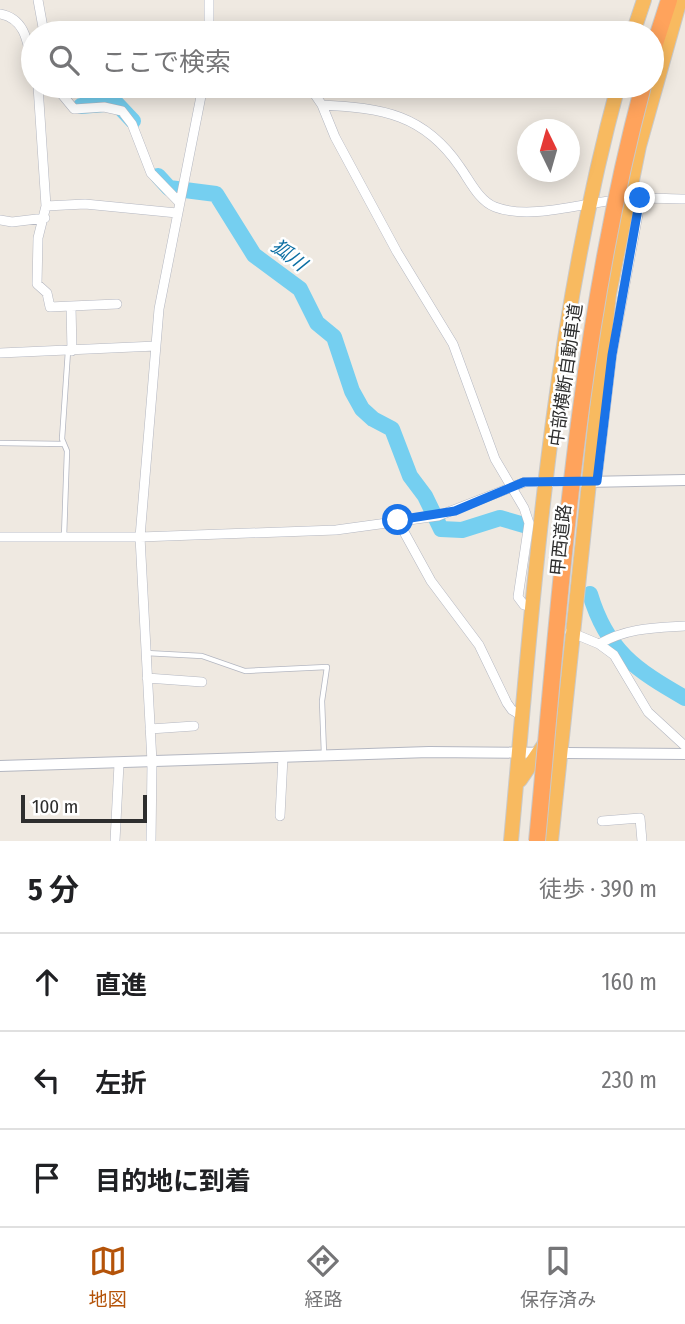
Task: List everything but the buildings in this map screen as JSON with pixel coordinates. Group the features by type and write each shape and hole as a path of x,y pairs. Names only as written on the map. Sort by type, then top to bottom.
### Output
{"highway":[{"path":"637,21 644,0"},
{"path":"662,21 669,0"},
{"name":"甲西道路","path":"664,55 680,0"},
{"name":"甲西道路","path":"511,841 545,482 569,310 589,204 615,98"},
{"name":"中部横断自動車道","path":"537,841 589,335 617,192 640,98"},
{"name":"甲西道路","path":"551,841 570,632 592,482 609,294 634,198 651,98"},
{"path":"515,796 523,772 556,727 564,699"}],"street":[{"path":"38,0 42,21"},
{"path":"209,0 209,21"},
{"path":"0,14 12,18 21,29"},
{"path":"39,98 46,206 38,238 37,284 47,293 50,306 117,304"},
{"path":"65,98 74,108 104,107 122,111 132,124 151,173 179,201"},
{"path":"151,841 152,762 140,537 165,272 201,98"},
{"path":"317,98 335,137 397,252 453,344 495,459 524,508 529,523 519,597 524,605 533,607"},
{"path":"322,105 391,112 411,122 439,141 480,195 496,208 546,210 634,198 685,199"},
{"path":"46,206 85,204 177,213"},
{"path":"0,220 12,222 45,218"},
{"path":"70,351 71,306"},
{"path":"0,353 156,346"},
{"path":"0,537 140,537 336,530 438,516 524,482 685,480"},
{"path":"398,520 431,580 478,645 507,703 522,716"},
{"path":"599,644 618,633 638,628 685,626"},
{"path":"570,632 599,644 614,655 648,712 685,746"},
{"path":"147,678 202,682"},
{"path":"150,729 194,726"},
{"path":"0,766 519,751 685,754"},
{"path":"280,816 283,757"},
{"path":"115,841 119,764"},
{"path":"602,821 640,818 642,841"}],"lane":[{"path":"64,537 67,451 64,444 70,351"},
{"path":"0,443 64,444"},
{"path":"145,653 202,656 245,671 327,667 322,701 324,755"}],"waterway":[{"name":"狐川","path":"81,106 116,103 133,121"},
{"name":"狐川","path":"158,176 169,188 216,194 254,255 300,289 317,323 334,337 352,391 362,409 373,419 392,429 410,476 425,496 441,529 462,530 500,518 524,525"},
{"name":"狐川","path":"590,594 597,614 615,645 638,668 685,698"}],"route":[{"path":"398,520 438,516 455,511 524,482 597,481 612,355 640,198"}]}
